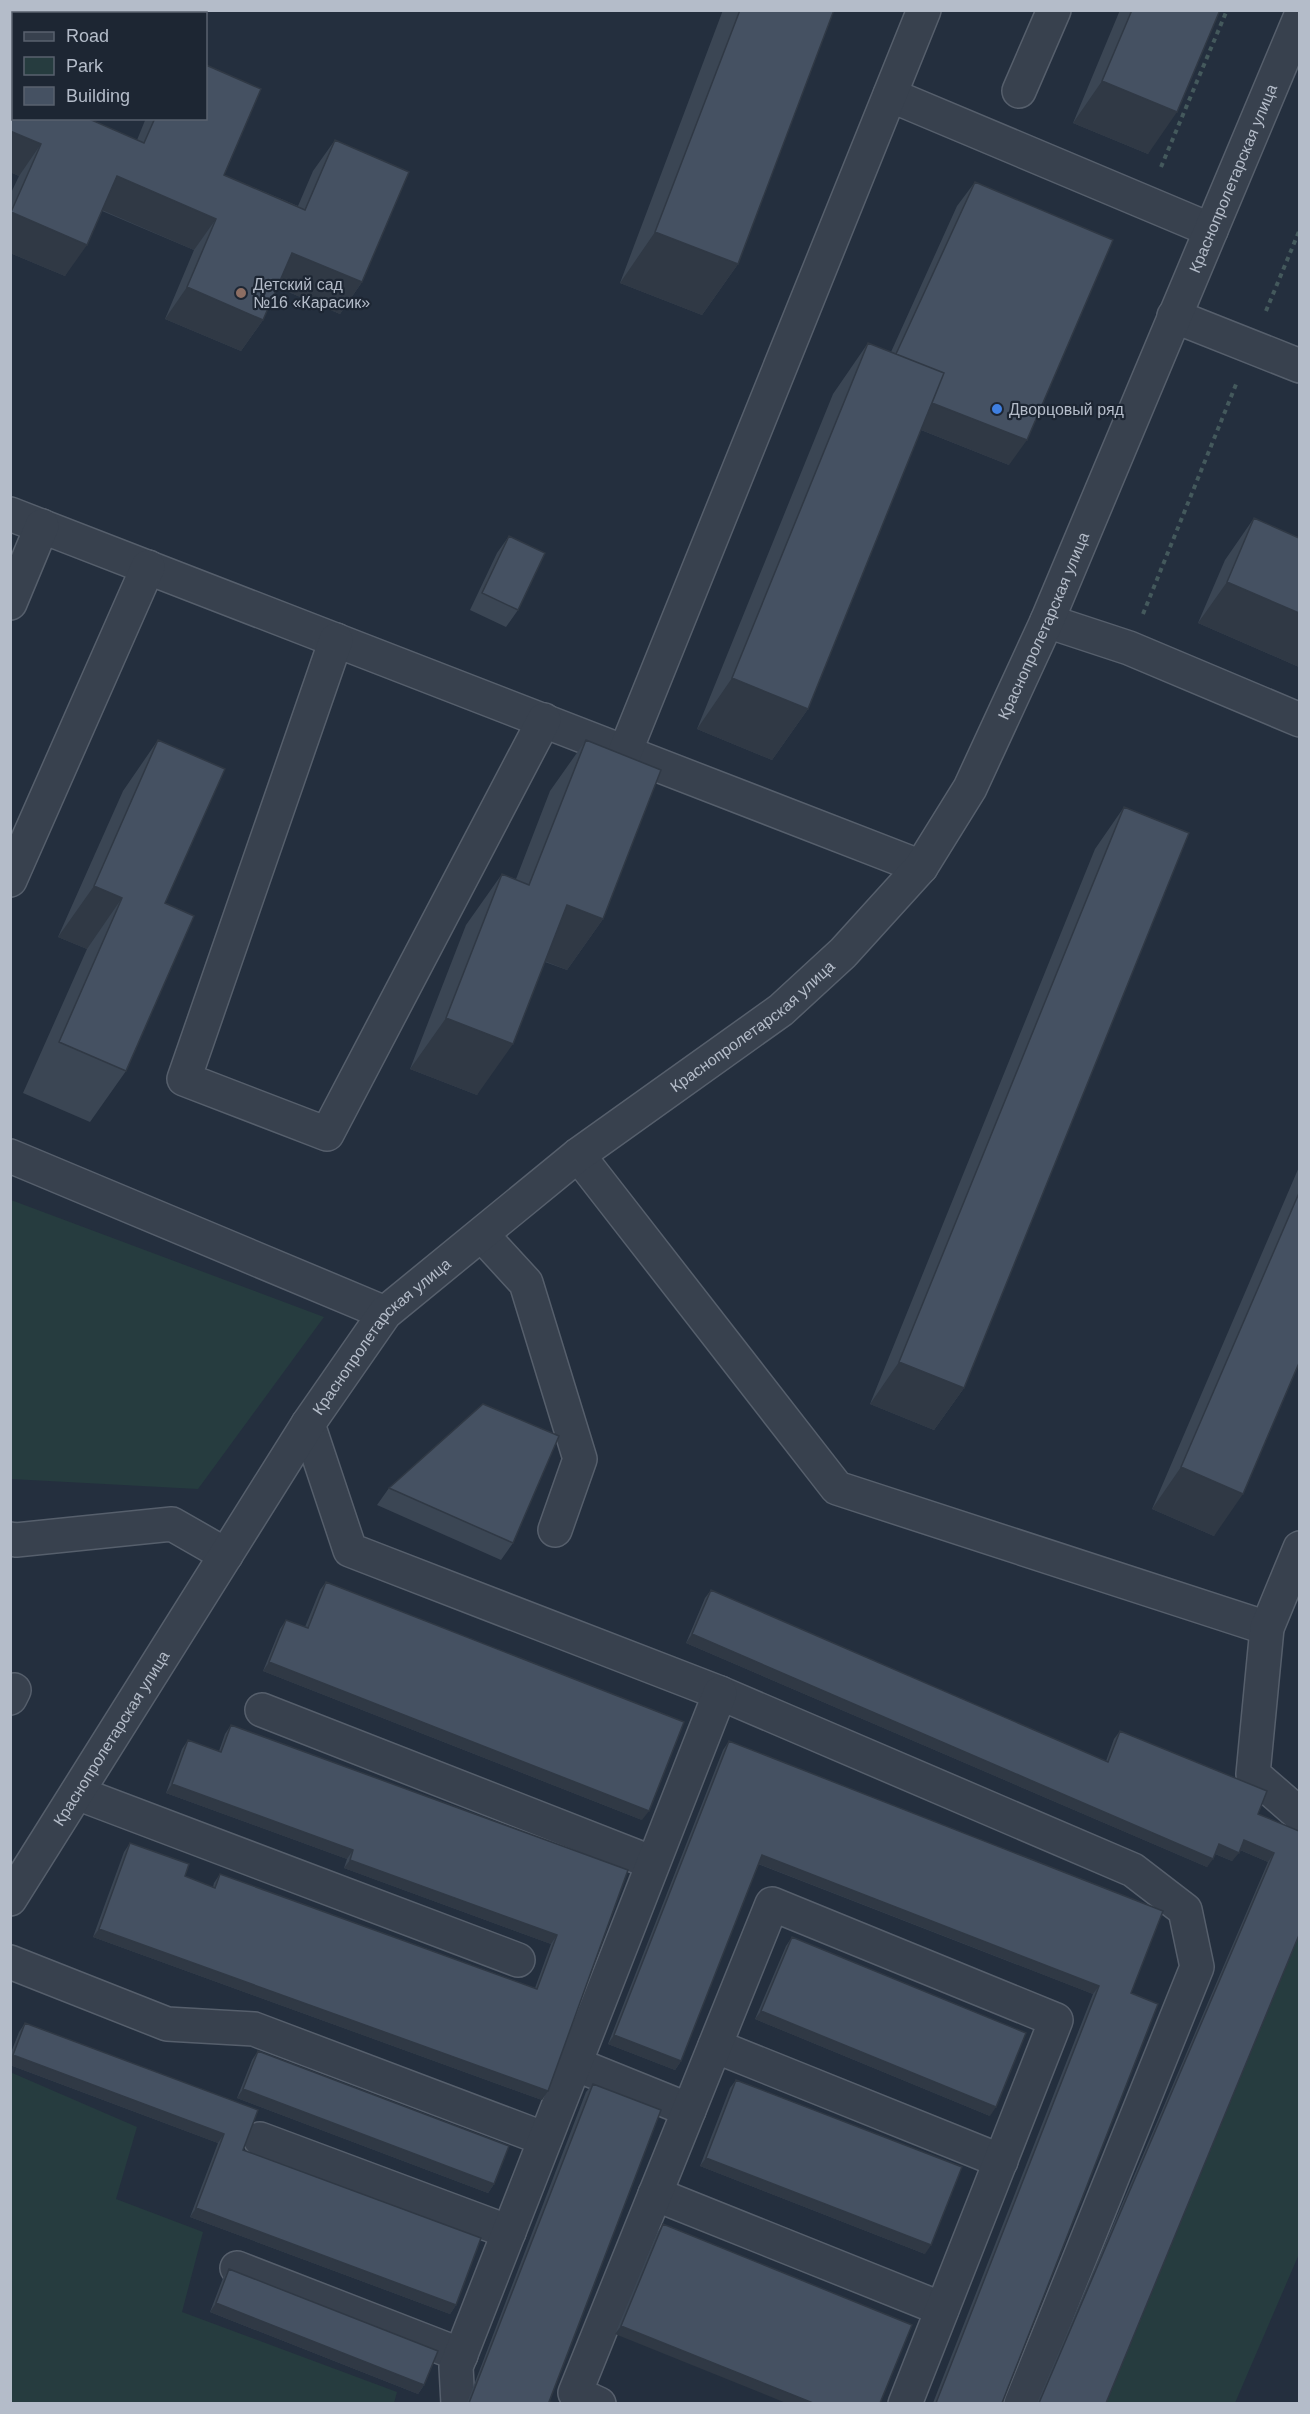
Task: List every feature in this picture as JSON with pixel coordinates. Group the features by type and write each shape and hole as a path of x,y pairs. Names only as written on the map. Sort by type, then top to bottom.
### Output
{"street":[{"path":"625,752 924,10"},
{"path":"1019,91 1054,10"},
{"name":"Краснопролетарская улица","path":"10,1899 308,1424 385,1313 578,1155 781,1010 843,953 921,867 970,788 1047,621 1299,18"},
{"path":"890,95 1211,230"},
{"path":"1174,316 1299,366"},
{"path":"10,514 921,867"},
{"path":"10,603 42,526"},
{"path":"10,880 148,567"},
{"path":"1047,621 1129,648 1299,720"},
{"path":"336,640 184,1079 316,1130 327,1134 544,720"},
{"path":"578,1155 837,1488 1267,1628"},
{"path":"10,1156 385,1313"},
{"path":"482,1235 526,1283 580,1459 555,1530"},
{"path":"308,1424 350,1550 720,1693 1133,1870 1185,1910 1197,1967 1021,2403"},
{"path":"10,1539 172,1524 226,1555"},
{"path":"1299,1548 1267,1628 1252,1774 1299,1815"},
{"path":"458,2403 456,2367 720,1693"},
{"path":"262,1710 653,1863"},
{"path":"77,1793 518,1960"},
{"path":"599,2403 575,2393 772,1904 1056,2020 905,2403"},
{"path":"10,1962 166,2024 254,2029 545,2139"},
{"path":"715,2046 1001,2161"},
{"path":"575,2064 689,2110"},
{"path":"260,2139 509,2232"},
{"path":"655,2194 942,2309"},
{"path":"237,2268 461,2355"}],"path":[{"path":"1146,202 1227,10"},
{"path":"1129,648 1299,228"}],"green space":[{"path":"11,1200 324,1317 198,1489 11,1479"},
{"path":"1299,1929 1299,2254 1235,2403 1104,2404"},
{"path":"10,2072 137,2127 116,2199 203,2232 182,2312 397,2392 394,2403 11,2403"}],"building":[{"path":"17,10 29,10 32,12 16,12"},
{"path":"740,10 834,10 738,264 655,232"},
{"path":"1132,10 1220,10 1177,112 1102,81"},
{"path":"12,22 12,120 92,120 144,143 154,120 207,120 207,65 261,89 224,175 305,210 335,140 409,172 362,282 292,253 263,320 187,287 216,219 117,176 87,245 11,212 41,144 10,131 10,26"},
{"path":"975,182 1113,240 1027,440 932,403 944,373 896,354"},
{"path":"868,343 944,373 808,709 732,678"},
{"path":"1254,518 1299,538 1299,613 1227,582"},
{"path":"509,536 545,553 518,610 482,593"},
{"path":"158,740 225,769 165,903 194,916 126,1071 59,1042 122,898 94,886"},
{"path":"586,740 661,770 603,919 567,905 513,1044 446,1018 502,874 529,885"},
{"path":"1124,807 1189,833 964,1388 899,1362"},
{"path":"1299,1193 1299,1363 1243,1494 1181,1467"},
{"path":"483,1404 559,1436 513,1543 389,1488"},
{"path":"326,1582 684,1722 649,1811 269,1662 286,1620 308,1628"},
{"path":"711,1590 1108,1762 1120,1731 1267,1791 1258,1814 1299,1831 1299,1935 1106,2403 1039,2403 1274,1853 1244,1840 1239,1853 1219,1844 1213,1859 692,1634"},
{"path":"231,1725 628,1870 548,2091 99,1929 130,1843 189,1864 185,1876 215,1888 220,1874 537,1989 557,1935 350,1860 353,1850 172,1784 188,1740 221,1752"},
{"path":"729,1741 1163,1911 1131,1993 1158,2004 1002,2403 936,2403 1099,1986 762,1855 681,2061 614,2035"},
{"path":"792,1937 1026,2033 996,2107 761,2011"},
{"path":"25,2023 258,2110 243,2150 481,2238 456,2305 196,2208 224,2134 13,2055"},
{"path":"258,2051 509,2146 494,2184 243,2089"},
{"path":"736,2080 962,2167 931,2245 706,2158"},
{"path":"593,2084 661,2110 549,2402 555,2403 469,2403"},
{"path":"663,2224 912,2325 880,2403 813,2403 621,2326"},
{"path":"229,2269 438,2351 424,2385 216,2303"}],"place":[{"name":"Детский сад №16 «Карасик»","path":"241,293"},
{"name":"Дворцовый ряд","path":"997,409"}]}
